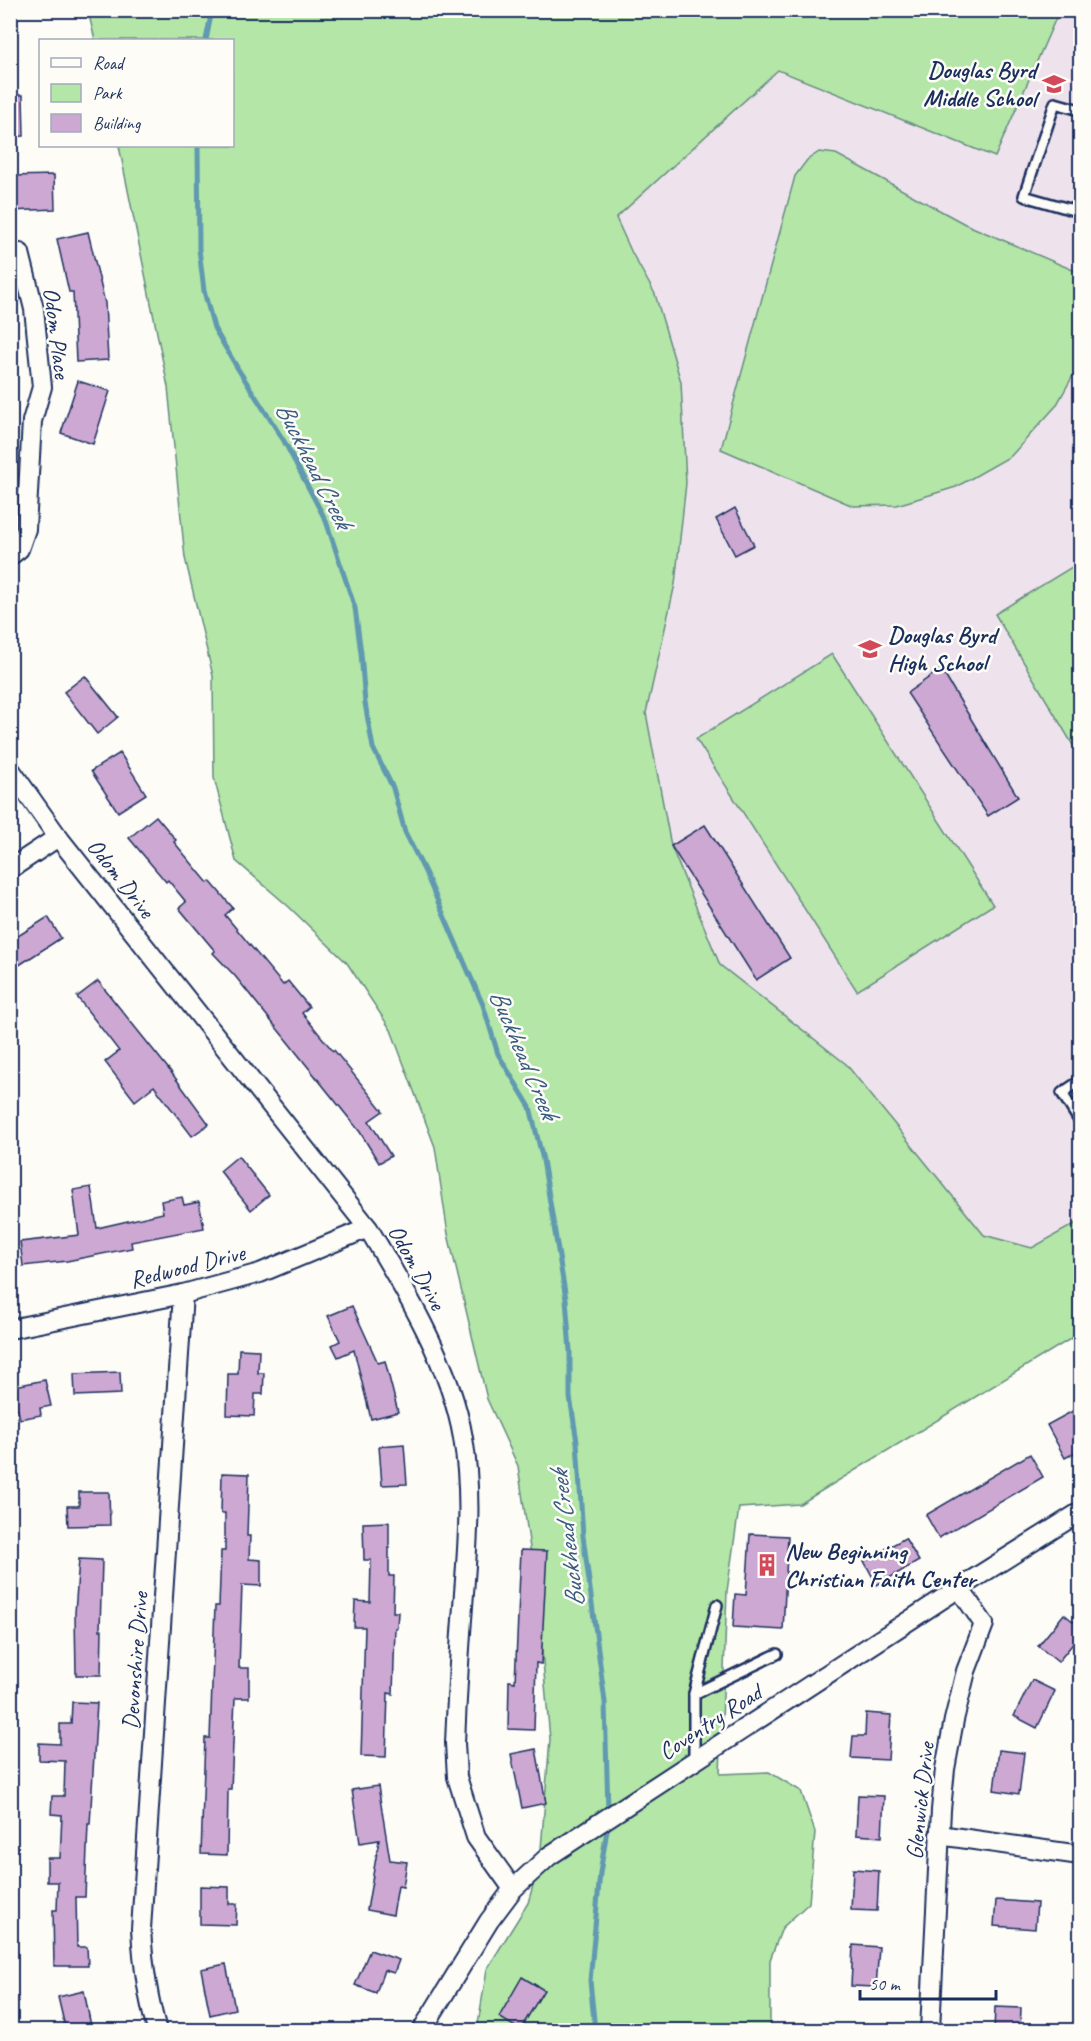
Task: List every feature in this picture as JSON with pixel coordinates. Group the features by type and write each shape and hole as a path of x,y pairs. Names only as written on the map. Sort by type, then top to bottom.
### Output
{"street":[{"name":"Odom Place","path":"10,556 19,549 26,529 32,421 42,387 34,309 20,254"},
{"name":"Odom Drive","path":"10,769 58,837 368,1228 406,1290 446,1377 463,1437 468,1483 469,1524 454,1743 457,1777 476,1837 513,1888"},
{"path":"10,869 58,837"},
{"name":"Redwood Drive","path":"10,1329 183,1294 260,1273 368,1228"},
{"name":"Devonshire Drive","path":"157,2031 143,1970 141,1929 183,1294"},
{"name":"Coventry Road","path":"422,2031 489,1921 513,1888 549,1856 958,1588 1080,1512"},
{"name":"Glenwick Drive","path":"930,2031 939,1835 945,1769 966,1671 984,1624 958,1588"},
{"path":"939,1835 1080,1855"}],"lane":[{"path":"1080,110 1055,103 1024,196 1080,212"},
{"path":"1080,1081 1062,1093 1080,1122"},
{"path":"694,1761 694,1694 717,1605"},
{"path":"694,1694 777,1654"}],"shaded area":[{"name":"Douglas Byrd High School","path":"1059,11 1080,11 1080,1221 1032,1248 984,1235 846,1064 720,965 671,846 646,713 675,584 686,483 681,382 632,253 616,218 778,70 994,157"}],"green space":[{"path":"88,11 1059,11 995,157 778,70 616,218 655,294 681,382 686,483 675,584 646,713 671,846 720,965 846,1064 984,1235 1032,1248 1080,1221 1080,1333 800,1504 739,1508 727,1591 720,1774 769,1772 801,1791 815,1832 809,1903 782,1928 770,1960 770,2030 477,2030 487,1969 528,1903 540,1861 550,1739 537,1596 518,1466 487,1399 448,1234 435,1147 391,1030 347,963 288,906 236,861 214,778 213,676 185,558 168,387 119,147 234,147 234,39 95,39"},
{"path":"819,152 836,154 965,224 1080,273 1080,363 1056,406 1011,456 956,487 897,505 853,506 721,449 795,176 807,160"},
{"path":"1080,562 1080,757 995,614"},
{"path":"832,654 993,905 857,991 696,739"}],"building":[{"path":"10,95 23,95 24,136 10,137"},
{"path":"54,175 55,209 10,211 10,176"},
{"path":"88,232 105,303 108,360 76,362 73,292 69,292 57,239"},
{"path":"78,381 110,391 93,444 61,433"},
{"path":"735,508 754,545 735,555 716,519"},
{"path":"941,669 1018,797 988,816 907,693"},
{"path":"85,676 118,717 97,734 64,692"},
{"path":"120,753 146,794 118,812 91,771"},
{"path":"156,816 208,883 210,881 233,908 225,915 283,985 288,981 309,1007 302,1013 383,1111 369,1121 391,1156 379,1163 360,1132 235,976 213,953 215,951 179,908 186,902 129,838"},
{"path":"705,825 790,958 756,980 671,846"},
{"path":"48,917 61,938 10,971 10,941"},
{"path":"98,981 171,1072 209,1124 192,1136 154,1086 135,1101 105,1062 119,1051 77,997"},
{"path":"238,1156 269,1195 251,1210 220,1171"},
{"path":"91,1187 97,1228 163,1213 161,1201 182,1197 184,1205 199,1202 204,1228 131,1242 132,1248 67,1261 23,1266 20,1242 79,1235 73,1190"},
{"path":"352,1306 378,1363 385,1361 398,1412 371,1419 354,1350 338,1357 332,1345 340,1341 328,1316"},
{"path":"239,1349 259,1350 258,1373 264,1373 263,1394 255,1394 254,1416 227,1415 228,1374 238,1374"},
{"path":"120,1372 121,1394 75,1396 74,1374"},
{"path":"45,1380 51,1406 40,1408 41,1415 20,1419 18,1410 10,1412 10,1387"},
{"path":"1080,1407 1080,1450 1065,1458 1047,1425"},
{"path":"404,1444 407,1484 382,1485 379,1446"},
{"path":"1030,1454 1043,1477 939,1538 926,1515"},
{"path":"222,1473 249,1474 247,1536 250,1536 249,1559 261,1560 261,1586 242,1585 239,1668 249,1668 249,1698 235,1698 231,1789 228,1789 227,1855 201,1854 205,1738 210,1738 215,1606 219,1606 221,1551 225,1551 225,1513 221,1513"},
{"path":"79,1492 109,1492 110,1525 68,1526 67,1506 79,1506"},
{"path":"389,1522 389,1576 394,1576 393,1612 398,1612 397,1628 395,1628 393,1694 388,1693 386,1757 361,1756 365,1627 354,1627 355,1601 370,1602 371,1560 364,1560 363,1523"},
{"name":"New Beginning Christian Faith Center","path":"750,1534 788,1536 783,1630 733,1627 735,1594 746,1595"},
{"path":"905,1538 919,1561 877,1585 864,1561"},
{"path":"521,1550 547,1551 541,1664 536,1663 534,1730 508,1729 509,1681 515,1682"},
{"path":"79,1559 102,1560 101,1675 76,1675 75,1613"},
{"path":"1064,1614 1080,1627 1080,1635 1058,1662 1038,1646"},
{"path":"1032,1680 1055,1691 1037,1728 1014,1716"},
{"path":"72,1702 97,1703 85,1897 76,1897 77,1947 87,1947 88,1966 54,1966 53,1910 57,1910 58,1882 47,1882 47,1858 60,1858 62,1815 51,1814 52,1796 64,1796 65,1761 39,1760 39,1743 60,1744 60,1724 71,1724"},
{"path":"866,1713 891,1715 888,1760 851,1758 853,1736 865,1736"},
{"path":"536,1749 546,1803 522,1808 511,1754"},
{"path":"999,1750 1024,1753 1019,1794 994,1790"},
{"path":"378,1786 390,1860 407,1862 403,1887 398,1886 393,1915 367,1910 379,1840 360,1843 352,1790"},
{"path":"858,1795 884,1796 882,1837 856,1835"},
{"path":"853,1869 879,1871 877,1911 851,1910"},
{"path":"200,1886 229,1887 229,1904 237,1904 236,1925 200,1924"},
{"path":"996,1900 1037,1903 1035,1929 994,1926"},
{"path":"853,1945 879,1947 876,1987 851,1986"},
{"path":"370,1950 399,1960 394,1973 384,1970 376,1993 355,1985"},
{"path":"226,1964 235,2009 210,2015 201,1969"},
{"path":"522,1977 544,1990 520,2030 499,2017"},
{"path":"84,1991 92,2031 66,2031 58,1997"},
{"path":"995,2007 1021,2008 1020,2031 994,2031"}],"waterway":[{"name":"Buckhead Creek","path":"206,39 212,10"},
{"name":"Buckhead Creek","path":"198,147 199,249 204,291 214,328 284,441 326,521 355,608 365,703 373,748 393,788 405,832 483,1005 498,1054 530,1107 543,1160 566,1299 570,1351 570,1397 577,1442 583,1536 605,1702 608,1812"},
{"name":"Buckhead Creek","path":"595,2030 590,1981 600,1873 608,1824"}],"place":[{"name":"Douglas Byrd Middle School","path":"1054,84"},
{"name":"Douglas Byrd High School","path":"870,649"},
{"name":"New Beginning Christian Faith Center","path":"767,1565"}]}
